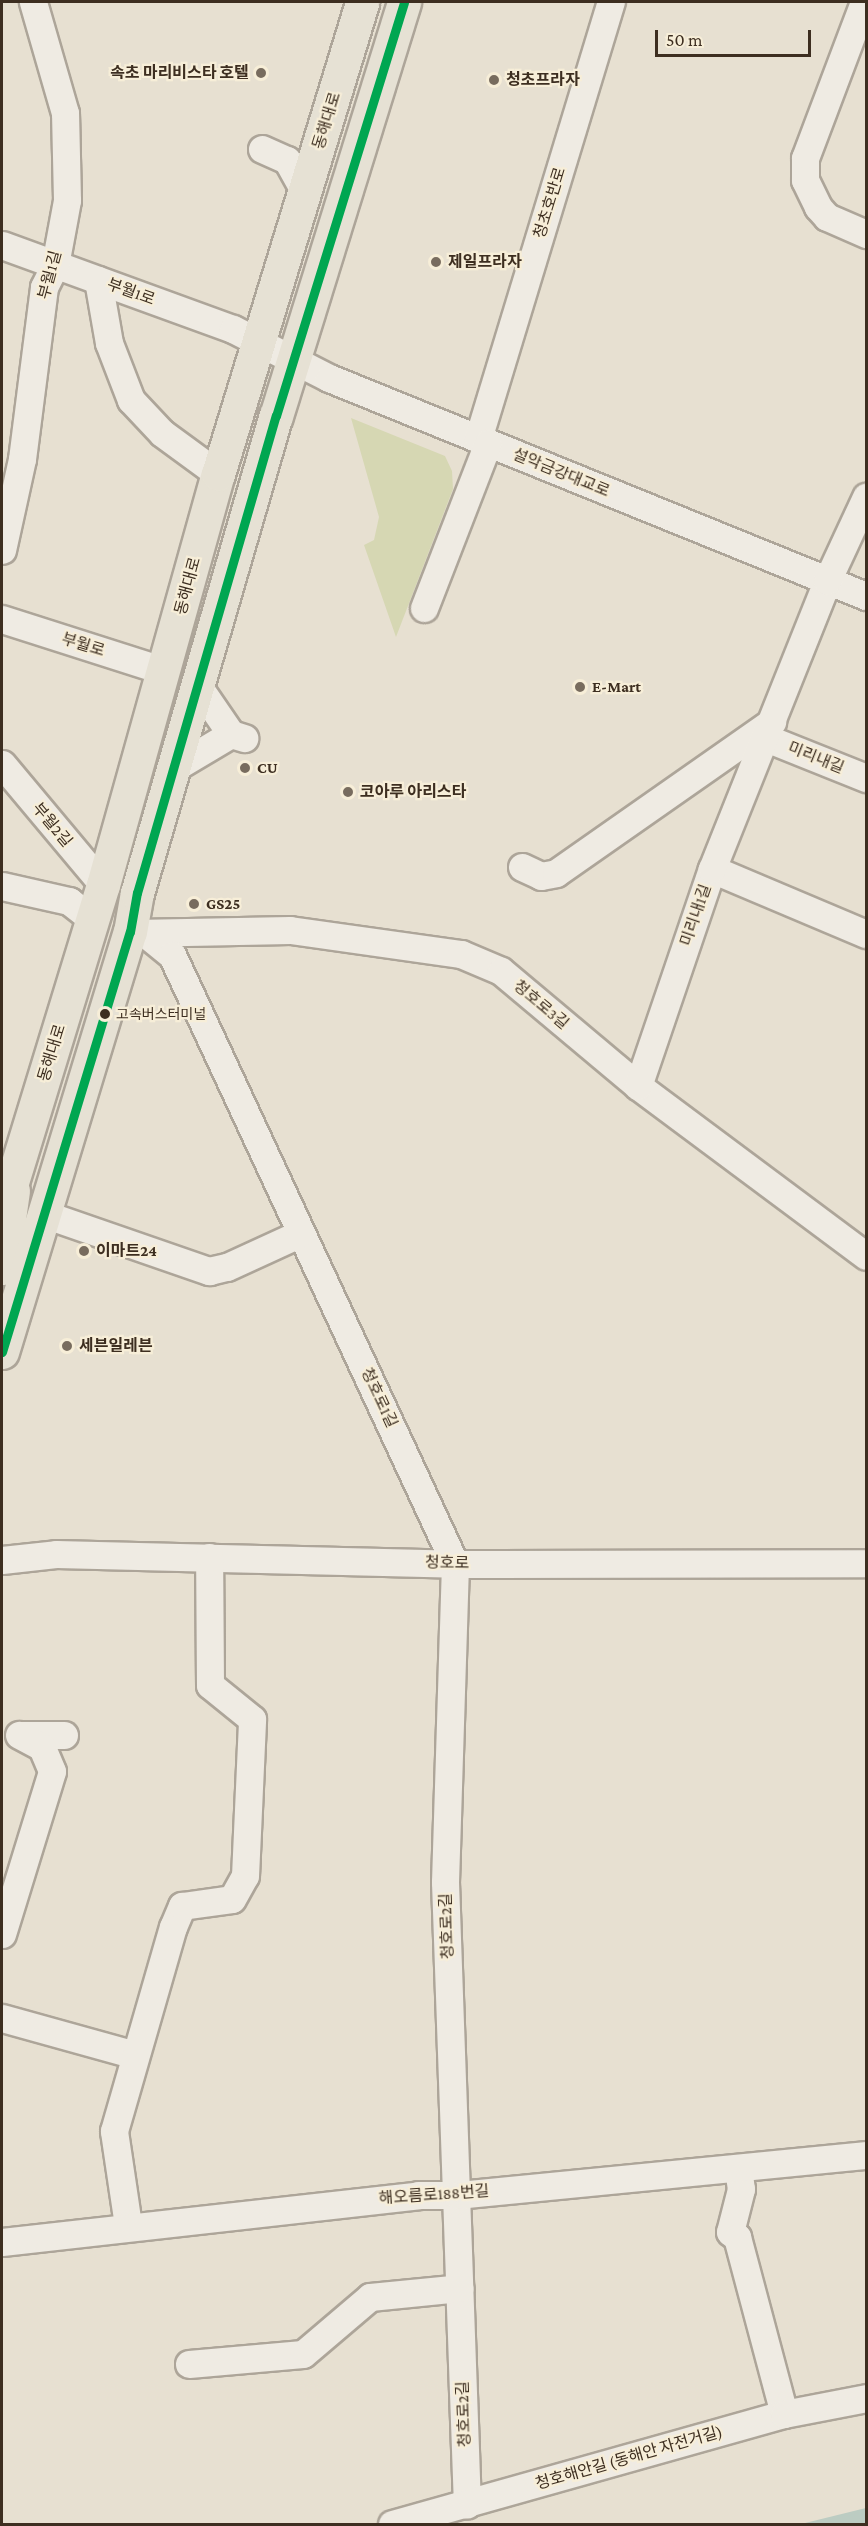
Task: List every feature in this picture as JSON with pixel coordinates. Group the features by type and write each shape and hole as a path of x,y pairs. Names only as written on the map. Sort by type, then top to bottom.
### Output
{"main road":[{"name":"동해대로","path":"2,1215 93,920 165,671 218,474 362,2"},
{"path":"2,1352 44,1214 139,933 137,893 295,359 404,2"},
{"path":"93,920 139,933"},
{"name":"동해대로","path":"2,1268 15,1172"}],"street":[{"name":"부월1길","path":"2,550 22,459 45,287 55,265 67,200 66,124 33,2"},
{"name":"청초호반로","path":"424,608 483,441 611,2"},
{"path":"864,2 813,130 805,158 810,194 827,217 867,234"},
{"path":"305,193 295,170 272,152 309,144 324,132"},
{"name":"부월1로","path":"2,245 259,341"},
{"path":"98,280 106,333 131,400 162,434 218,474"},
{"name":"설악금강대교로","path":"259,341 329,378 867,596"},
{"path":"712,869 827,581 867,497"},
{"name":"부월로","path":"2,619 165,671"},
{"path":"174,768 237,736 198,686"},
{"path":"716,744 773,721"},
{"path":"522,867 541,876 556,873 773,721"},
{"name":"미리내길","path":"773,721 867,778"},
{"name":"부월2길","path":"2,764 103,885"},
{"name":"미리내1길","path":"638,1086 712,869 867,934"},
{"path":"2,886 69,901 93,920"},
{"name":"청호로3길","path":"139,933 290,930 461,954 501,971 638,1086 867,1256"},
{"name":"청호로1길","path":"139,933 172,955 455,1564"},
{"path":"44,1214 209,1271 227,1267 301,1233"},
{"name":"청호로","path":"7,1556 209,1557 455,1564 867,1563"},
{"path":"128,2225 114,2131 135,2055 182,1906 232,1899 245,1876 252,1719 210,1685 209,1557"},
{"name":"청호로2길","path":"455,1564 445,1882 467,2505"},
{"path":"10,1734 64,1735"},
{"path":"2,1934 52,1771 42,1747 10,1734"},
{"path":"2,2018 135,2055"},
{"name":"해오름로188번길","path":"2,2242 128,2225 418,2194 457,2195 867,2155"},
{"path":"738,2168 741,2189 730,2232 737,2237 784,2414"},
{"path":"189,2364 303,2354 370,2298 460,2288"},
{"name":"청호해안길 (동해안 자전거길)","path":"392,2524 467,2505 784,2414 867,2398"}],"green space":[{"path":"351,418 445,456 452,471 453,489 396,637 364,545 374,540 379,517"}],"shaded area":[{"path":"866,2508 866,2524 801,2524"}],"transit line":[{"path":"2,1352 130,932 137,893 276,416 404,2"}],"place":[{"name":"속초 마리비스타 호텔","path":"261,73"},
{"name":"청초프라자","path":"494,80"},
{"name":"제일프라자","path":"436,262"},
{"name":"E-Mart","path":"580,687"},
{"name":"CU","path":"245,768"},
{"name":"코아루 아리스타","path":"348,792"},
{"name":"GS25","path":"194,904"},
{"name":"고속버스터미널","path":"105,1014"},
{"name":"이마트24","path":"84,1251"},
{"name":"세븐일레븐","path":"67,1346"}]}
